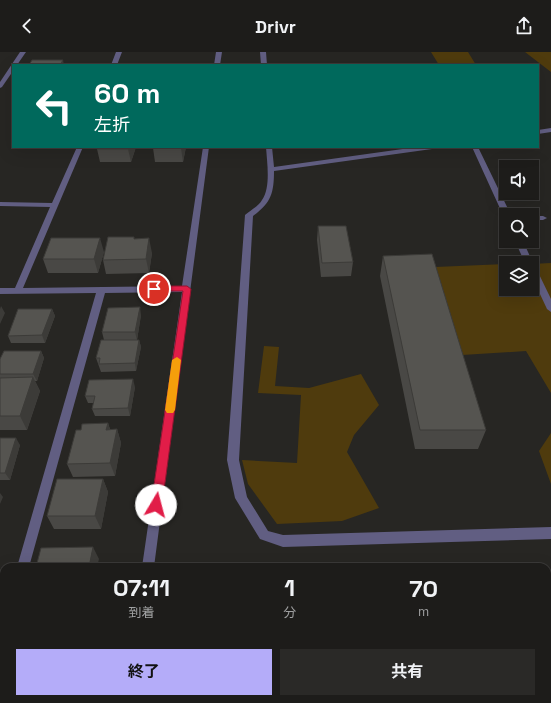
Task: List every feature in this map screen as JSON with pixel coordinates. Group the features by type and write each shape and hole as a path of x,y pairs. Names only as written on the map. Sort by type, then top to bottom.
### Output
{"street":[{"path":"15,64 24,52"},
{"path":"114,64 120,52"},
{"path":"217,64 219,52"},
{"path":"263,52 264,64"},
{"path":"0,86 12,69"},
{"path":"539,132 551,130"},
{"path":"18,290 80,148"},
{"path":"149,563 206,148"},
{"path":"269,148 271,169 267,198 249,215 233,460 241,498 264,535 283,541 551,533"},
{"path":"271,169 425,148"},
{"path":"475,148 504,208"},
{"path":"0,204 56,205"},
{"path":"539,283 551,309"},
{"path":"0,291 187,289"},
{"path":"24,563 101,290"}],"shaded area":[{"path":"431,52 468,52 475,64 438,64"},
{"path":"525,52 551,52 551,72"},
{"path":"551,263 551,393 526,351 462,355 435,267 499,264 499,296 539,296 539,264"},
{"path":"264,346 279,347 275,386 309,388 361,374 379,405 354,435 347,452 379,508 342,521 277,524 248,484 242,460 297,463 301,395 258,393"},
{"path":"551,433 551,484 539,451"}],"building":[{"path":"32,60 63,60 61,64 30,64"},
{"path":"97,148 128,148 128,149"},
{"path":"318,226 346,226 353,262 322,263"},
{"path":"108,237 134,237 134,239 149,238 146,259 103,260"},
{"path":"51,238 100,238 94,259 43,259"},
{"path":"432,254 486,430 420,430 383,256"},
{"path":"140,307 135,332 102,332 108,308"},
{"path":"18,309 52,309 42,335 8,336"},
{"path":"101,340 139,340 135,363 99,364 100,358 96,358"},
{"path":"4,351 41,351 33,374 0,374 0,359"},
{"path":"33,377 20,416 0,416 0,378"},
{"path":"133,379 128,408 92,409 95,396 85,396 89,380"},
{"path":"108,423 106,430 117,429 110,463 67,464 76,430 81,430 82,424"},
{"path":"0,438 16,438 5,473 0,473"},
{"path":"57,479 103,479 95,516 47,516"},
{"path":"93,547 90,563 37,563 41,548"}],"slow traffic":[{"path":"170,410 177,360"}],"route":[{"path":"154,289 187,289 156,505"}]}
